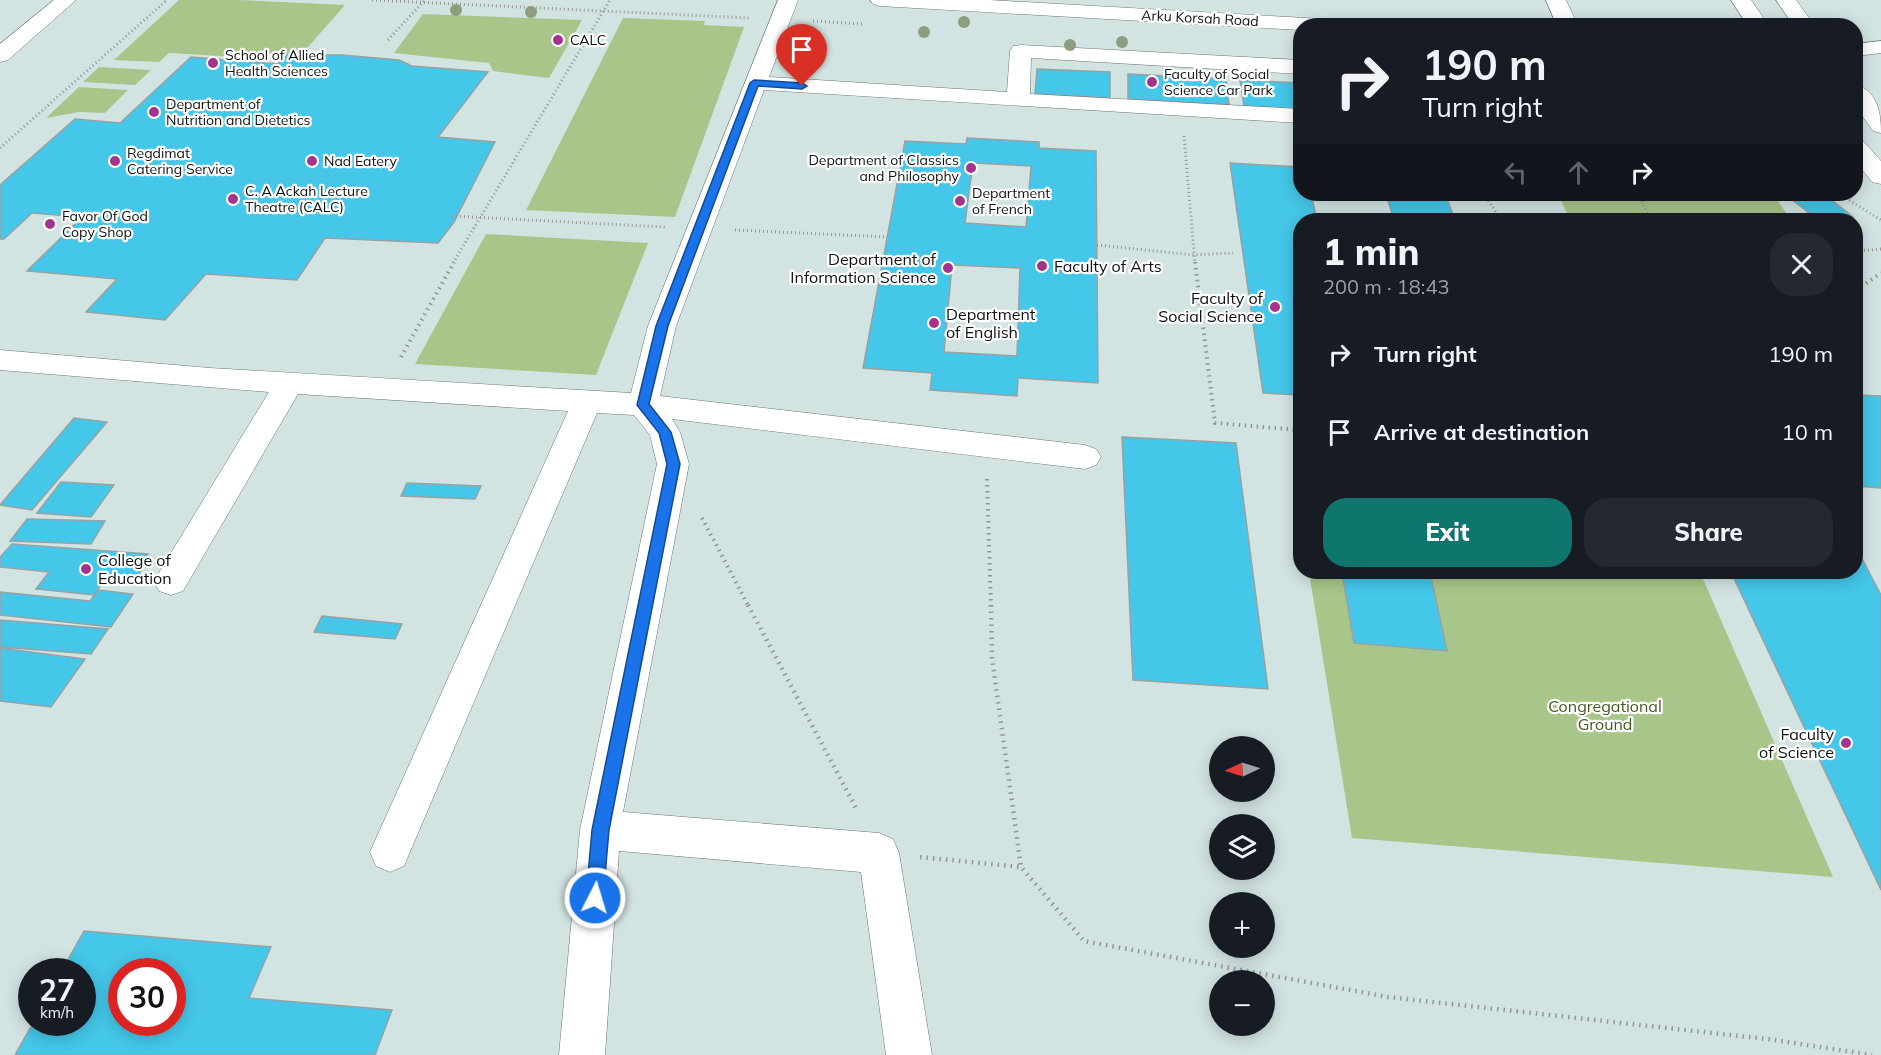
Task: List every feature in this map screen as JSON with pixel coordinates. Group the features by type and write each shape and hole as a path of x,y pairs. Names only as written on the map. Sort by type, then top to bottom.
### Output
{"street":[{"path":"0,55 66,0"},
{"name":"Arku Korsah Road","path":"880,0 1053,5 1293,23"},
{"path":"1556,0 1564,18"},
{"path":"1741,0 1753,18"},
{"path":"1786,0 1799,18"},
{"path":"643,405 662,326 784,9"},
{"path":"1863,49 1881,47"},
{"path":"1018,100 1022,51 1293,67"},
{"path":"754,83 1293,116"},
{"path":"1863,102 1881,126"},
{"path":"1863,155 1881,177"},
{"path":"0,360 290,383 643,405 1085,457"},
{"path":"171,581 290,383"},
{"path":"390,852 587,402"},
{"path":"582,1055 600,830 673,464 664,432 643,405"},
{"path":"600,830 879,853 909,1055"}],"path":[{"path":"0,148 167,0"},
{"path":"372,0 784,9 868,24"},
{"path":"384,389 479,217 610,0"},
{"path":"388,40 424,1"},
{"path":"1182,110 1194,255 1215,423 1293,429"},
{"path":"1850,201 1881,220"},
{"path":"1097,245 1194,255 1233,253"},
{"path":"1863,250 1881,249"},
{"path":"1863,285 1881,273"},
{"path":"986,446 992,658 1021,867 1084,941 1388,997 1775,1040 1872,1055"},
{"path":"673,464 879,853 1021,867"}],"shaded area":[{"path":"0,0 1881,0 1881,1055 0,1055"}],"green space":[{"path":"179,0 239,0 345,5 301,55 260,53 255,58 169,53 159,62 114,60"},
{"path":"423,14 582,20 549,78 493,71 489,63 394,53"},
{"path":"623,18 705,21 704,25 744,27 675,217 526,210"},
{"path":"99,67 151,70 135,85 83,82"},
{"path":"79,87 128,90 105,113 79,112 46,118"},
{"path":"1561,201 1778,201 1786,213 1567,213"},
{"path":"486,234 648,243 596,375 415,364"},
{"name":"Congregational Ground","path":"1310,579 1703,579 1833,877 1352,838"}],"building":[{"name":"C. A Ackah Lecture Theatre (CALC)","path":"286,55 342,55 399,60 412,66 488,72 438,137 495,142 454,222 438,243 325,238 297,280 206,274 165,320 86,312 117,279 27,271 82,217 32,213 4,239 0,239 0,185 75,119 120,123 191,57 278,64"},
{"path":"1037,69 1110,72 1110,98 1035,94"},
{"path":"1128,74 1226,79 1229,105 1128,99"},
{"path":"1240,80 1293,83 1293,109 1244,106"},
{"name":"Faculty of Arts","path":"967,138 1039,142 1039,148 1096,151 1098,383 1018,378 1017,396 930,390 932,373 863,368 905,141 966,144","holes":["973,163 1031,166 1026,227 965,223","952,265 1020,268 1017,356 944,352"]},
{"name":"Faculty of Social Science","path":"1230,163 1293,167 1293,201 1313,201 1315,213 1293,213 1293,395 1263,393"},
{"path":"1388,201 1448,201 1452,213 1392,213"},
{"path":"1794,201 1833,201 1848,213 1809,213"},
{"path":"1863,395 1881,396 1881,488 1863,487"},
{"path":"74,418 107,422 32,510 0,505"},
{"path":"1122,437 1236,443 1268,689 1133,680"},
{"path":"61,482 114,485 91,517 37,513"},
{"path":"407,483 481,486 475,499 401,496"},
{"path":"27,519 105,521 91,544 10,541"},
{"path":"12,544 148,554 139,575 106,578 94,595 36,589 49,572 0,567 0,557"},
{"name":"Faculty of Science","path":"1863,560 1881,595 1881,890 1734,579 1863,579"},
{"path":"1343,579 1432,579 1447,651 1354,643"},
{"path":"98,590 133,594 111,627 0,615 0,592 90,601"},
{"path":"322,616 402,624 395,639 314,632"},
{"path":"0,620 108,629 91,654 0,647"},
{"path":"0,648 85,659 51,707 0,701"},
{"path":"84,931 271,947 249,998 392,1010 375,1055 15,1055 26,1036 96,1036 96,958 69,958"}],"place":[{"name":"CALC","path":"558,40"},
{"name":"School of Allied Health Sciences","path":"213,63"},
{"name":"Faculty of Social Science Car Park","path":"1152,82"},
{"name":"Department of Nutrition and Dietetics","path":"154,112"},
{"name":"Regdimat Catering Service","path":"115,161"},
{"name":"Nad Eatery","path":"312,161"},
{"name":"Department of Classics and Philosophy","path":"971,168"},
{"name":"C. A Ackah Lecture Theatre (CALC)","path":"233,199"},
{"name":"Department of French","path":"960,201"},
{"name":"Favor Of God Copy Shop","path":"50,224"},
{"name":"Faculty of Arts","path":"1042,266"},
{"name":"Department of Information Science","path":"948,268"},
{"name":"Faculty of Social Science","path":"1275,307"},
{"name":"Department of English","path":"934,323"},
{"name":"College of Education","path":"86,569"},
{"name":"Faculty of Science","path":"1846,743"}],"route":[{"path":"595,898 600,830 673,464 664,432 643,405 662,326 754,83 802,86"}]}
